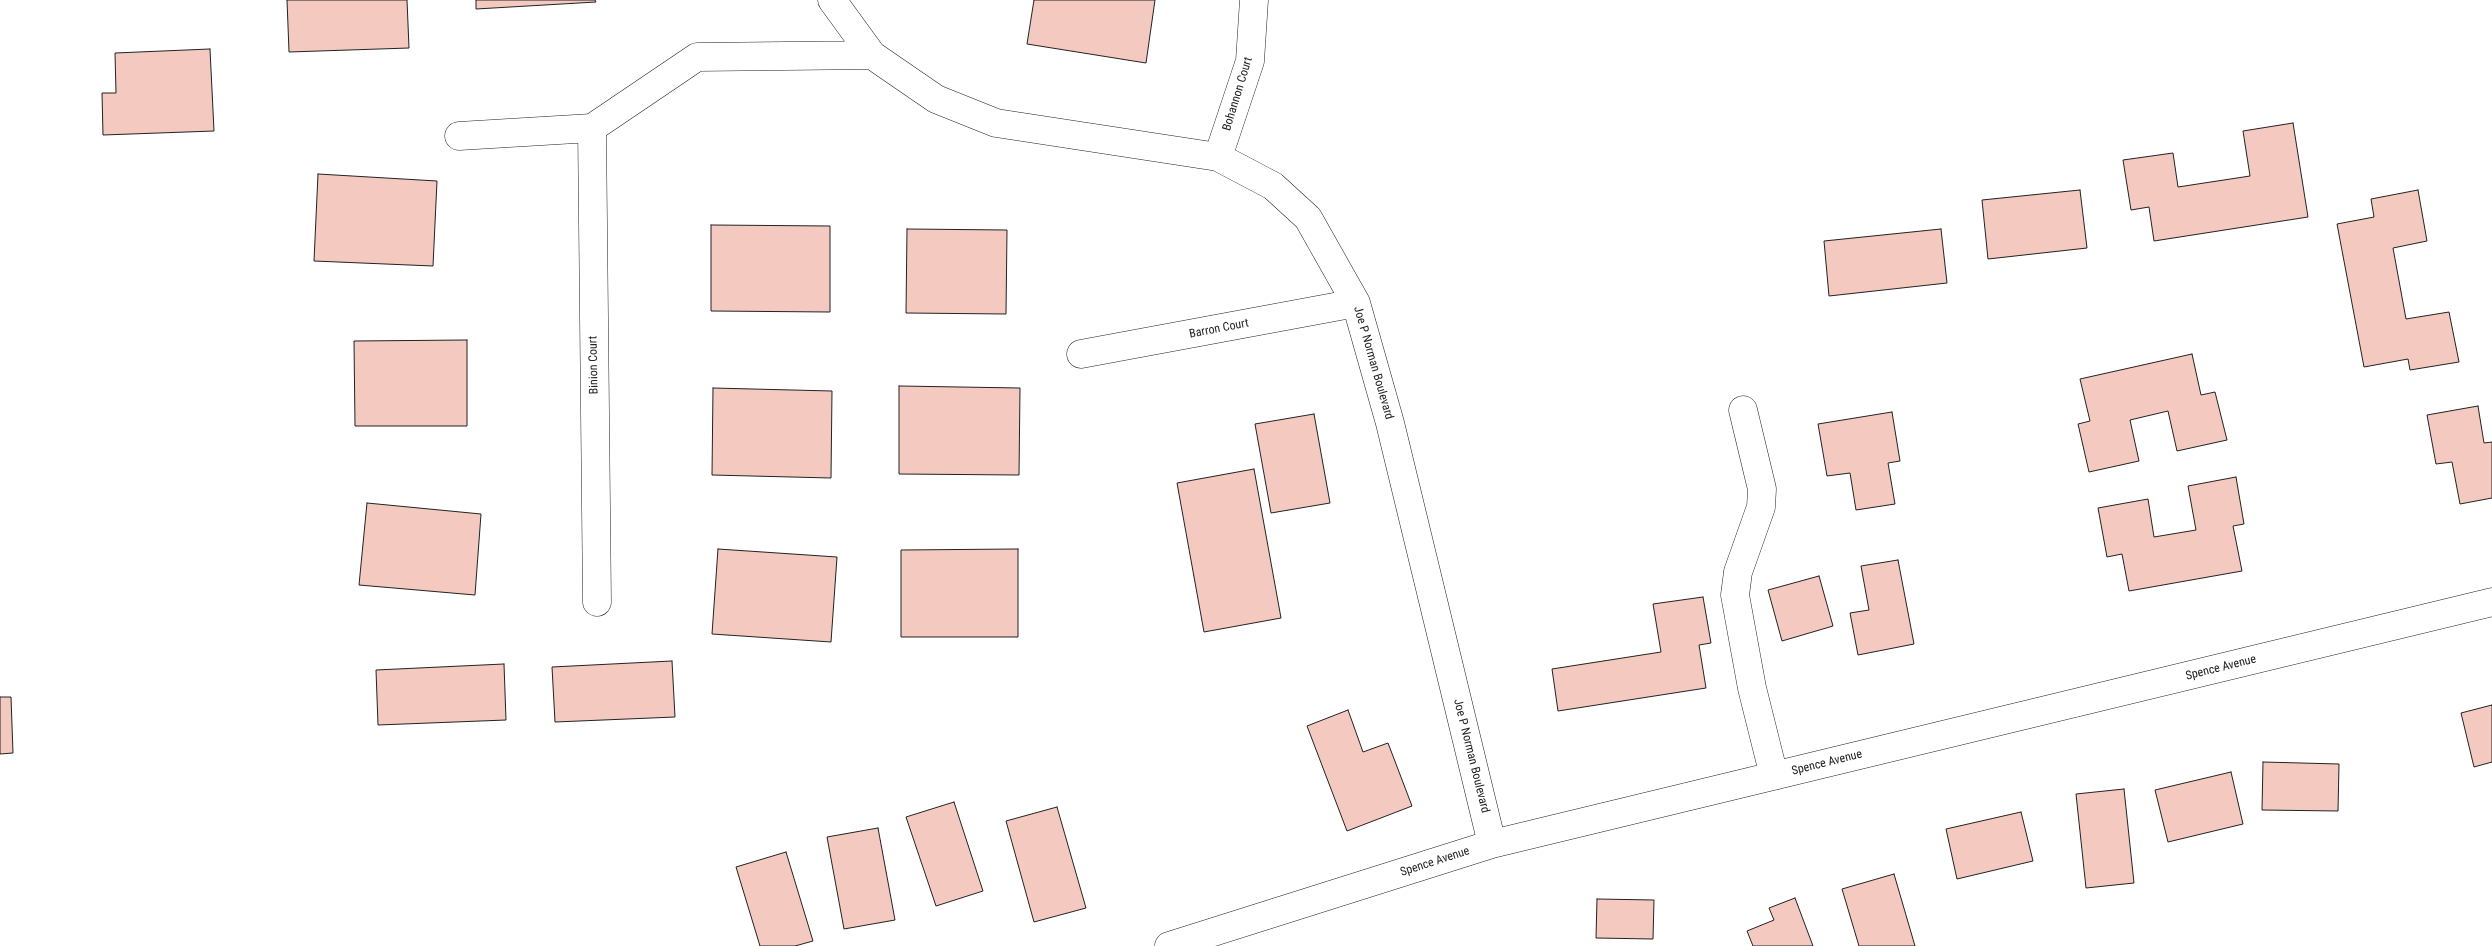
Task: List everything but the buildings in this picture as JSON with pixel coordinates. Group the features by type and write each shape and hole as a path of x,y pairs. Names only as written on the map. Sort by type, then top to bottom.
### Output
{"street":[{"name":"Joe P Norman Boulevard","path":"832,0 872,55 936,100 996,123 1218,157 1273,186 1308,218 1356,303 1390,423 1492,844"},
{"name":"Bohannon Court","path":"1218,157 1250,62 1254,0"},
{"path":"459,136 592,128 697,56 872,55"},
{"name":"Binion Court","path":"592,128 597,602"},
{"name":"Barron Court","path":"1081,354 1356,303"},
{"path":"1742,410 1762,489 1761,507 1738,572 1735,595 1752,688 1774,776"},
{"name":"Spence Avenue","path":"1169,946 1492,844 2492,602"}]}
